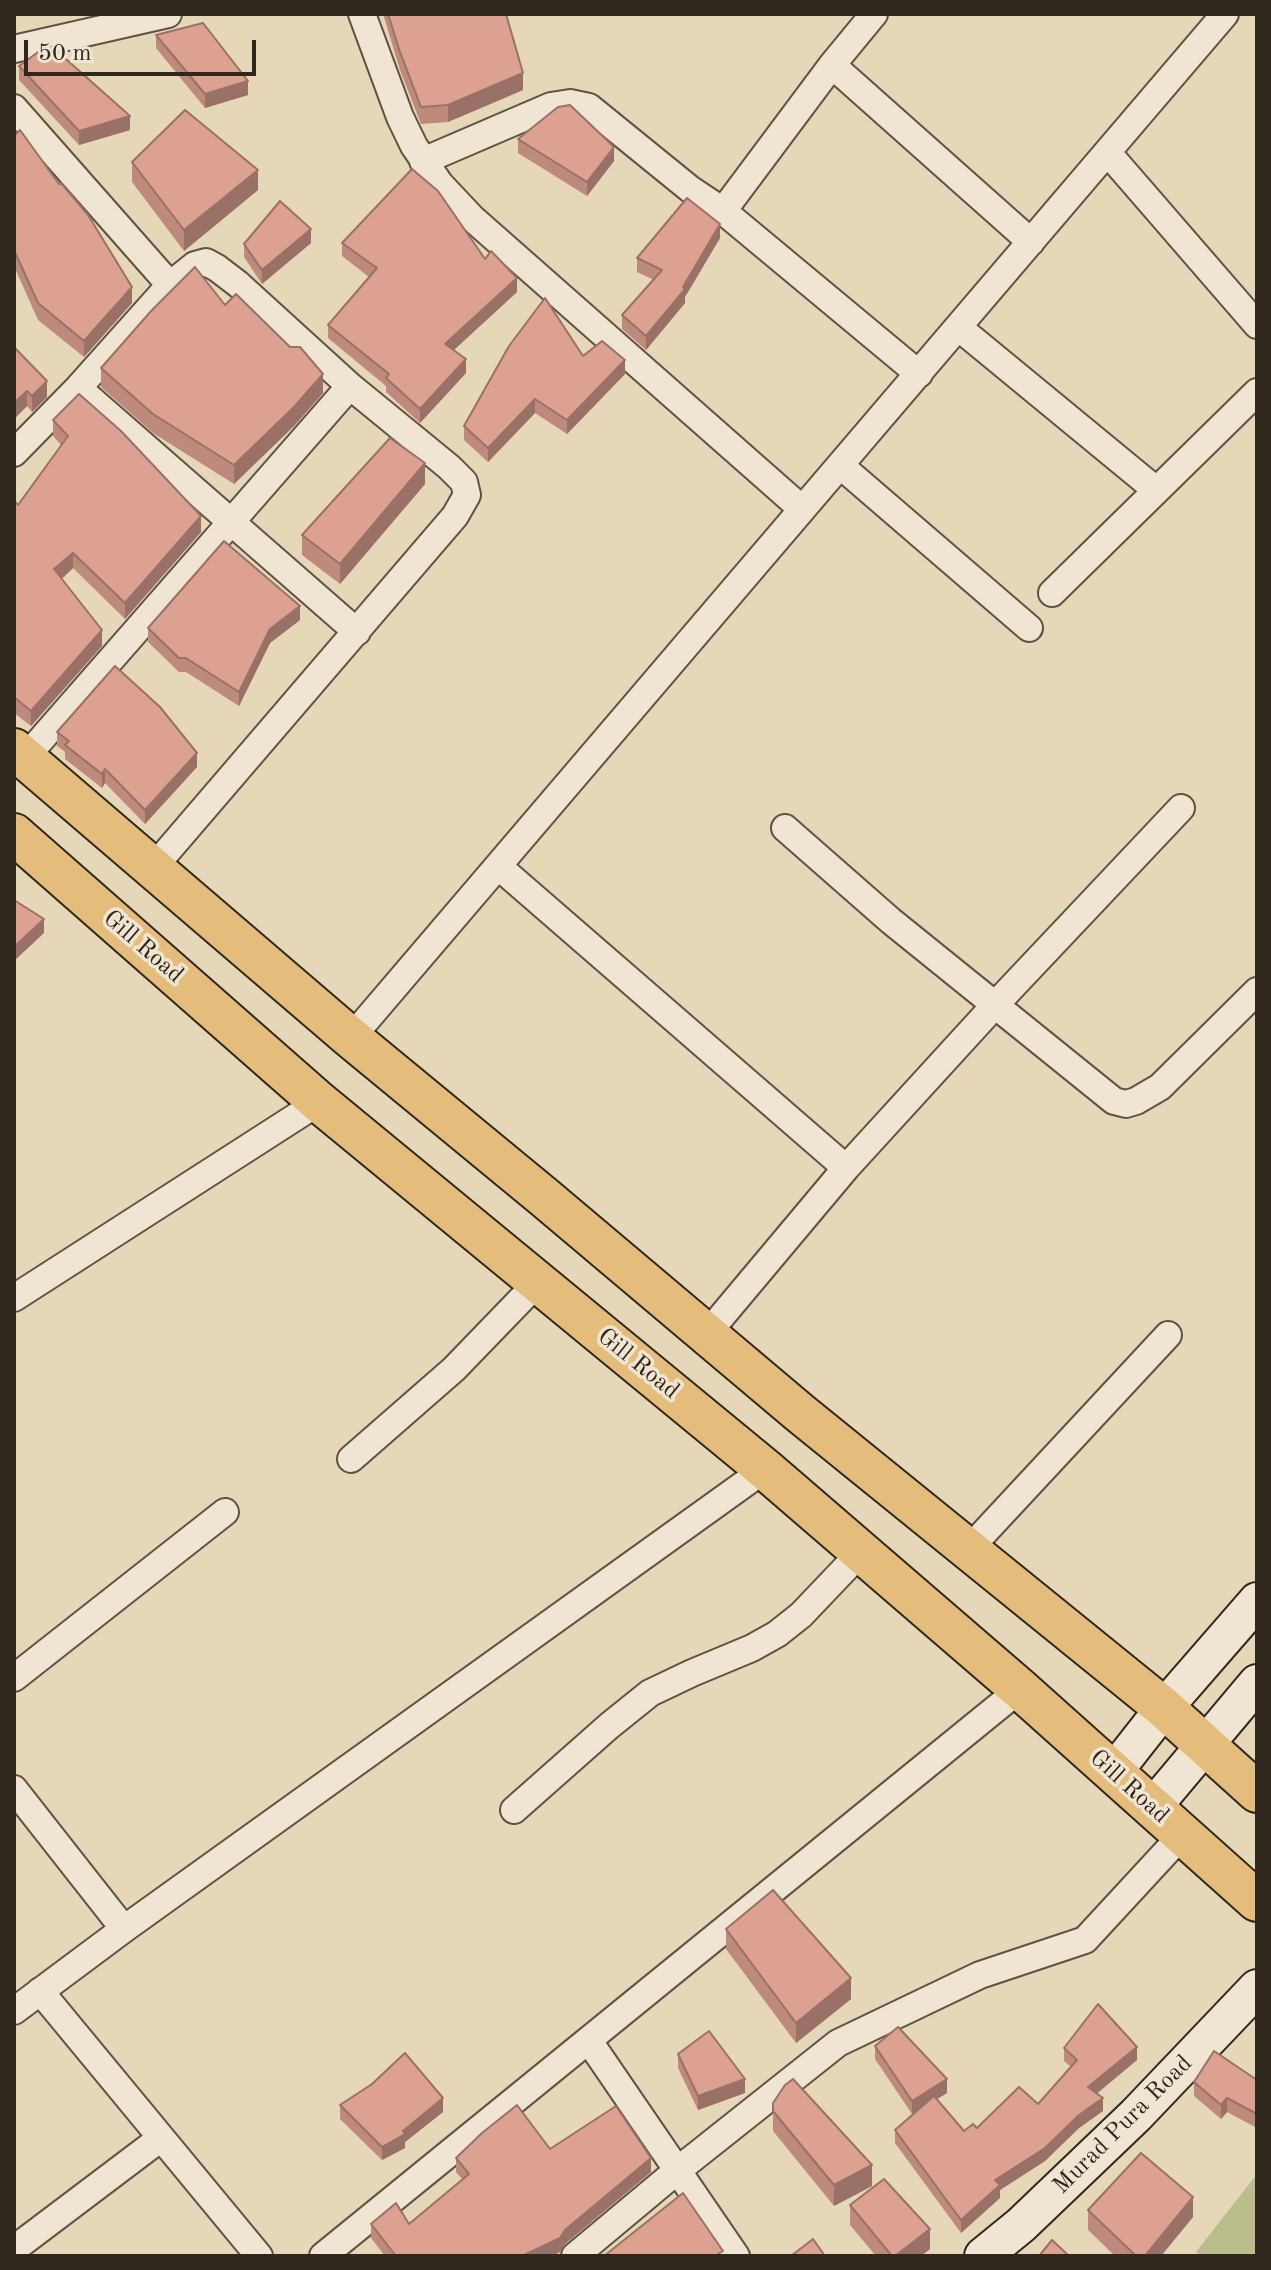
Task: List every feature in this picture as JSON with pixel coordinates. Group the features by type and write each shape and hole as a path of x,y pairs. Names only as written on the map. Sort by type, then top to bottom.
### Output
{"main road":[{"path":"19,754 351,1038 706,1335 1164,1708 1254,1786"},
{"name":"Gill Road","path":"14,834 319,1102 765,1469 1020,1689 1257,1901"}],"street":[{"path":"14,49 168,14"},
{"path":"362,14 400,117 423,161 472,218 802,509"},
{"path":"723,211 874,14"},
{"path":"351,1038 1225,14"},
{"path":"832,65 1031,242"},
{"path":"423,161 551,106 570,103 589,107 690,189 723,211 919,374"},
{"path":"14,108 170,285"},
{"path":"1108,153 1257,325"},
{"path":"14,453 78,388 170,285 195,265 206,262 238,284 350,386 464,482 467,495 455,516 153,868"},
{"path":"958,327 1156,490"},
{"path":"19,754 232,524 350,386"},
{"path":"78,388 357,632"},
{"path":"1052,593 1257,392"},
{"path":"841,466 1029,628"},
{"path":"706,1335 846,1168 1181,808"},
{"path":"785,828 891,921 1114,1101 1126,1104 1136,1101 1160,1087 1257,991"},
{"path":"498,866 846,1168"},
{"path":"14,1298 319,1102"},
{"path":"351,1459 454,1369 538,1282"},
{"path":"968,1550 1168,1335"},
{"path":"14,2011 765,1469"},
{"path":"14,1678 225,1512"},
{"path":"514,1810 650,1693 777,1634 801,1615 861,1552"},
{"path":"1113,1773 1164,1708 1257,1601"},
{"path":"1152,1808 1257,1683"},
{"path":"323,2256 1020,1689"},
{"path":"14,1789 124,1929"},
{"path":"575,2256 838,2043 980,1975 1085,1940 1182,1835"},
{"name":"Murad Pura Road","path":"983,2256 1021,2225 1136,2115 1257,1988"},
{"path":"40,1991 259,2256"},
{"path":"589,2041 736,2256"},
{"path":"14,2249 161,2138"}],"green space":[{"path":"1257,2174 1257,2256 1201,2256 1196,2252"}],"building":[{"path":"388,14 506,14 523,73 448,105 421,107"},
{"path":"203,23 248,81 205,94 156,35"},
{"path":"49,44 130,116 79,131 19,66"},
{"path":"570,105 614,147 587,182 518,139 558,107"},
{"path":"185,110 258,170 184,230 132,162"},
{"path":"20,130 59,184 88,215 132,287 84,341 38,303 14,250 14,136"},
{"path":"412,169 438,191 485,259 491,251 517,278 445,344 466,359 420,409 386,378 389,374 328,325 377,268 342,243"},
{"path":"687,198 720,224 683,287 685,289 646,336 622,315 662,270 637,258"},
{"path":"280,201 311,229 262,270 244,244"},
{"path":"195,267 225,305 236,294 290,347 300,347 323,374 234,465 153,414 101,368"},
{"path":"545,298 583,356 602,341 625,360 567,420 535,399 488,448 464,426 509,346"},
{"path":"14,347 47,381 32,396 27,391 14,403"},
{"path":"79,394 121,431 201,516 125,603 73,553 54,569 102,630 31,711 14,697 14,500 18,505 68,436 53,420"},
{"path":"390,438 425,463 340,564 302,535"},
{"path":"224,541 300,606 270,629 239,692 186,658 179,658 148,628"},
{"path":"115,666 160,707 197,753 145,810 105,769 102,774 65,745 69,741 57,732"},
{"path":"14,900 44,919 14,947"},
{"path":"773,1890 851,1978 796,2023 726,1929"},
{"path":"1098,2004 1137,2047 1088,2087 1103,2098 1079,2115 1045,2148 995,2180 1000,2185 961,2220 895,2130 934,2096 964,2131 973,2124 977,2128 1019,2087 1038,2104 1077,2060 1064,2048"},
{"path":"898,2027 947,2079 912,2101 875,2046"},
{"path":"709,2031 745,2079 698,2096 678,2054"},
{"path":"1214,2051 1257,2080 1257,2114 1227,2098 1221,2105 1194,2082"},
{"path":"405,2053 443,2098 403,2131 405,2134 382,2147 340,2105 372,2084"},
{"path":"793,2079 872,2165 834,2185 773,2111 773,2103"},
{"path":"517,2105 550,2149 616,2106 651,2158 565,2230 560,2238 522,2256 396,2256 371,2224 396,2203 409,2224 469,2174 456,2158"},
{"path":"1141,2153 1193,2197 1145,2256 1136,2256 1088,2210"},
{"path":"884,2179 930,2229 895,2256 850,2205"},
{"path":"683,2193 723,2251 715,2256 604,2256"},
{"path":"813,2239 825,2256 791,2256"},
{"path":"1052,2240 1069,2256 1039,2256"}]}
